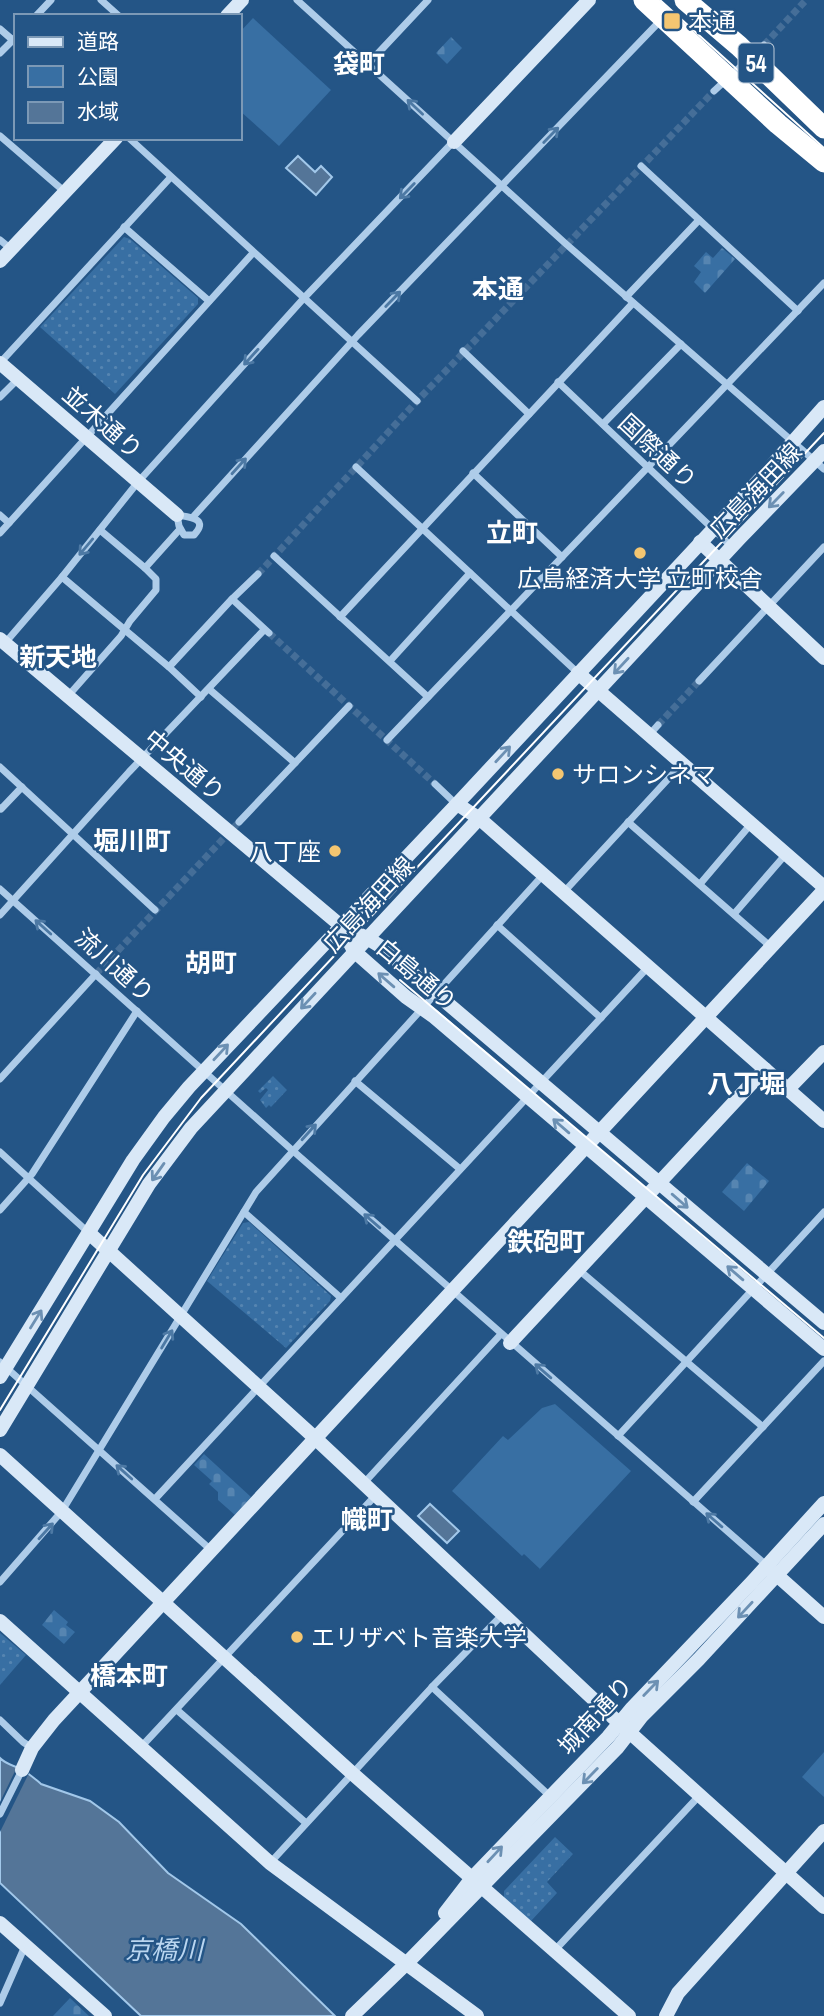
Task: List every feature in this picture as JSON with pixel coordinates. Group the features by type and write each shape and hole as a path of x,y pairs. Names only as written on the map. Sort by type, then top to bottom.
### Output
{"highway":[{"name":"54","path":"644,0 664,17 720,84 824,162"},
{"name":"54","path":"693,2 757,51 824,128"}],"street":[{"path":"38,14 51,0"},
{"path":"101,0 117,14"},
{"path":"229,14 242,0"},
{"path":"297,0 626,296 793,441 821,460"},
{"path":"368,64 428,0"},
{"path":"2,644 62,577 138,482 304,298 589,0"},
{"path":"145,568 178,522 193,517 352,342 664,17"},
{"path":"0,53 14,41"},
{"path":"720,84 757,51"},
{"path":"0,136 65,192"},
{"path":"0,261 6,245 65,192 114,140"},
{"path":"131,140 416,401"},
{"path":"641,166 798,310"},
{"path":"0,363 170,178"},
{"path":"626,296 699,220"},
{"path":"124,228 209,301"},
{"path":"0,533 253,253"},
{"path":"387,740 824,283"},
{"path":"341,617 634,303"},
{"path":"603,424 681,344"},
{"path":"463,351 529,414"},
{"name":"並木通り","path":"0,363 138,482 178,522"},
{"path":"0,397 18,379"},
{"name":"国際通り","path":"558,382 732,547"},
{"name":"広島海田線","path":"2,1369 147,1138 203,1071 457,804 824,407"},
{"name":"広島海田線","path":"0,1430 162,1166 225,1090 719,560 821,460"},
{"path":"0,1814 32,1748 47,1727 707,1018 824,888 683,763 654,729 578,673 356,467"},
{"path":"473,473 562,557"},
{"path":"0,515 9,523"},
{"path":"178,522 184,535 194,535 199,524 193,517"},
{"path":"68,696 156,590 156,579 100,530"},
{"path":"700,542 824,658"},
{"path":"699,681 824,547"},
{"path":"274,556 428,697"},
{"path":"390,661 470,573"},
{"path":"169,667 258,574"},
{"path":"62,577 201,697"},
{"path":"0,915 142,759 267,632 232,599"},
{"name":"中央通り","path":"2,644 68,696 340,925"},
{"path":"209,689 295,763"},
{"path":"239,822 349,706"},
{"path":"563,893 683,763"},
{"path":"0,768 155,910"},
{"path":"435,783 457,804 480,819 824,1121"},
{"path":"0,808 22,787"},
{"path":"628,822 771,947"},
{"path":"700,884 752,824"},
{"path":"734,914 786,854"},
{"path":"0,1582 62,1511 256,1192 543,875"},
{"name":"流川通り","path":"0,889 292,1150 771,1570"},
{"name":"白島通り","path":"340,925 367,938 824,1323"},
{"name":"白島通り","path":"340,925 354,951 824,1349"},
{"path":"496,925 601,1018"},
{"path":"155,1499 648,967"},
{"path":"0,1079 96,974"},
{"path":"0,1210 29,1178 137,1011"},
{"path":"788,1089 824,1052"},
{"path":"364,1483 506,1338 578,1270 765,1069"},
{"path":"355,1081 460,1169"},
{"path":"0,1153 316,1438 625,1728 824,1907"},
{"path":"244,1212 341,1298"},
{"path":"618,1436 824,1212"},
{"path":"578,1270 763,1427"},
{"path":"693,1502 824,1361"},
{"path":"2,1369 28,1387 211,1550"},
{"path":"0,1455 353,1774 629,2016"},
{"path":"141,1746 376,1495"},
{"name":"城南通り","path":"771,1570 824,1503"},
{"name":"城南通り","path":"352,2016 406,1964 477,1882 625,1728 632,1707 771,1570 824,1524"},
{"path":"771,1570 824,1617"},
{"path":"270,1863 503,1614"},
{"path":"0,1622 270,1863 477,2016"},
{"path":"432,1687 555,1801"},
{"path":"177,1710 306,1824"},
{"path":"0,1720 32,1748"},
{"path":"555,1950 699,1796"},
{"path":"666,2016 678,1993 824,1831"},
{"path":"0,1923 105,2016"},
{"path":"0,2003 26,1946"}],"green space":[{"path":"253,18 331,90 279,146 242,113 242,30"},
{"path":"451,37 462,48 447,64 436,53"},
{"path":"124,237 130,239 198,298 198,304 115,394 40,327"},
{"path":"722,248 735,259 705,293 694,282 701,272 694,266 706,252 713,258"},
{"path":"273,1076 287,1090 271,1107 269,1105 266,1108 260,1100 268,1090 266,1088 260,1093 258,1091"},
{"path":"747,1163 769,1181 744,1211 722,1192"},
{"path":"249,1222 331,1296 330,1301 286,1348 207,1281 243,1223"},
{"path":"555,1404 631,1471 540,1569 524,1554 522,1556 452,1491 503,1436 508,1440 542,1408"},
{"path":"204,1454 251,1497 235,1515 218,1500 218,1492 209,1484 212,1481 194,1465"},
{"path":"54,1610 75,1632 64,1644 42,1625"},
{"path":"0,1633 26,1655 0,1685"},
{"path":"824,1752 824,1797 802,1777"},
{"path":"555,1837 573,1854 547,1882 557,1893 531,1921 504,1899 504,1891"},
{"path":"70,1998 89,2016 53,2016"}],"water":[{"path":"298,156 315,172 321,166 332,177 316,195 286,168"},
{"path":"430,1504 459,1531 447,1543 418,1516"},
{"name":"京橋川","path":"0,1758 41,1784 90,1801 119,1822 168,1873 241,1924 335,2016 141,2016 0,1883"}],"pier":[{"path":"17,1767 29,1773 0,1832 0,1802"}],"tunnel":[{"path":"764,45 806,0"},
{"path":"258,574 417,401 714,91"},
{"path":"269,633 435,784"},
{"path":"658,725 699,681"},
{"path":"96,974 239,822"}],"tram line":[{"path":"660,0 824,148"},
{"path":"0,1410 143,1175 201,1098 824,433"},
{"path":"400,980 824,1338"}],"place":[{"name":"本通","path":"672,21"},
{"name":"広島経済大学 立町校舎","path":"640,553"},
{"name":"サロンシネマ","path":"558,774"},
{"name":"八丁座","path":"335,851"},
{"name":"エリザベト音楽大学","path":"297,1637"}],"district":[{"name":"袋町","path":"359,63"},
{"name":"本通","path":"498,288"},
{"name":"立町","path":"512,532"},
{"name":"新天地","path":"58,656"},
{"name":"堀川町","path":"132,840"},
{"name":"胡町","path":"211,962"},
{"name":"八丁堀","path":"746,1083"},
{"name":"鉄砲町","path":"546,1241"},
{"name":"幟町","path":"367,1519"},
{"name":"橋本町","path":"129,1675"}]}
